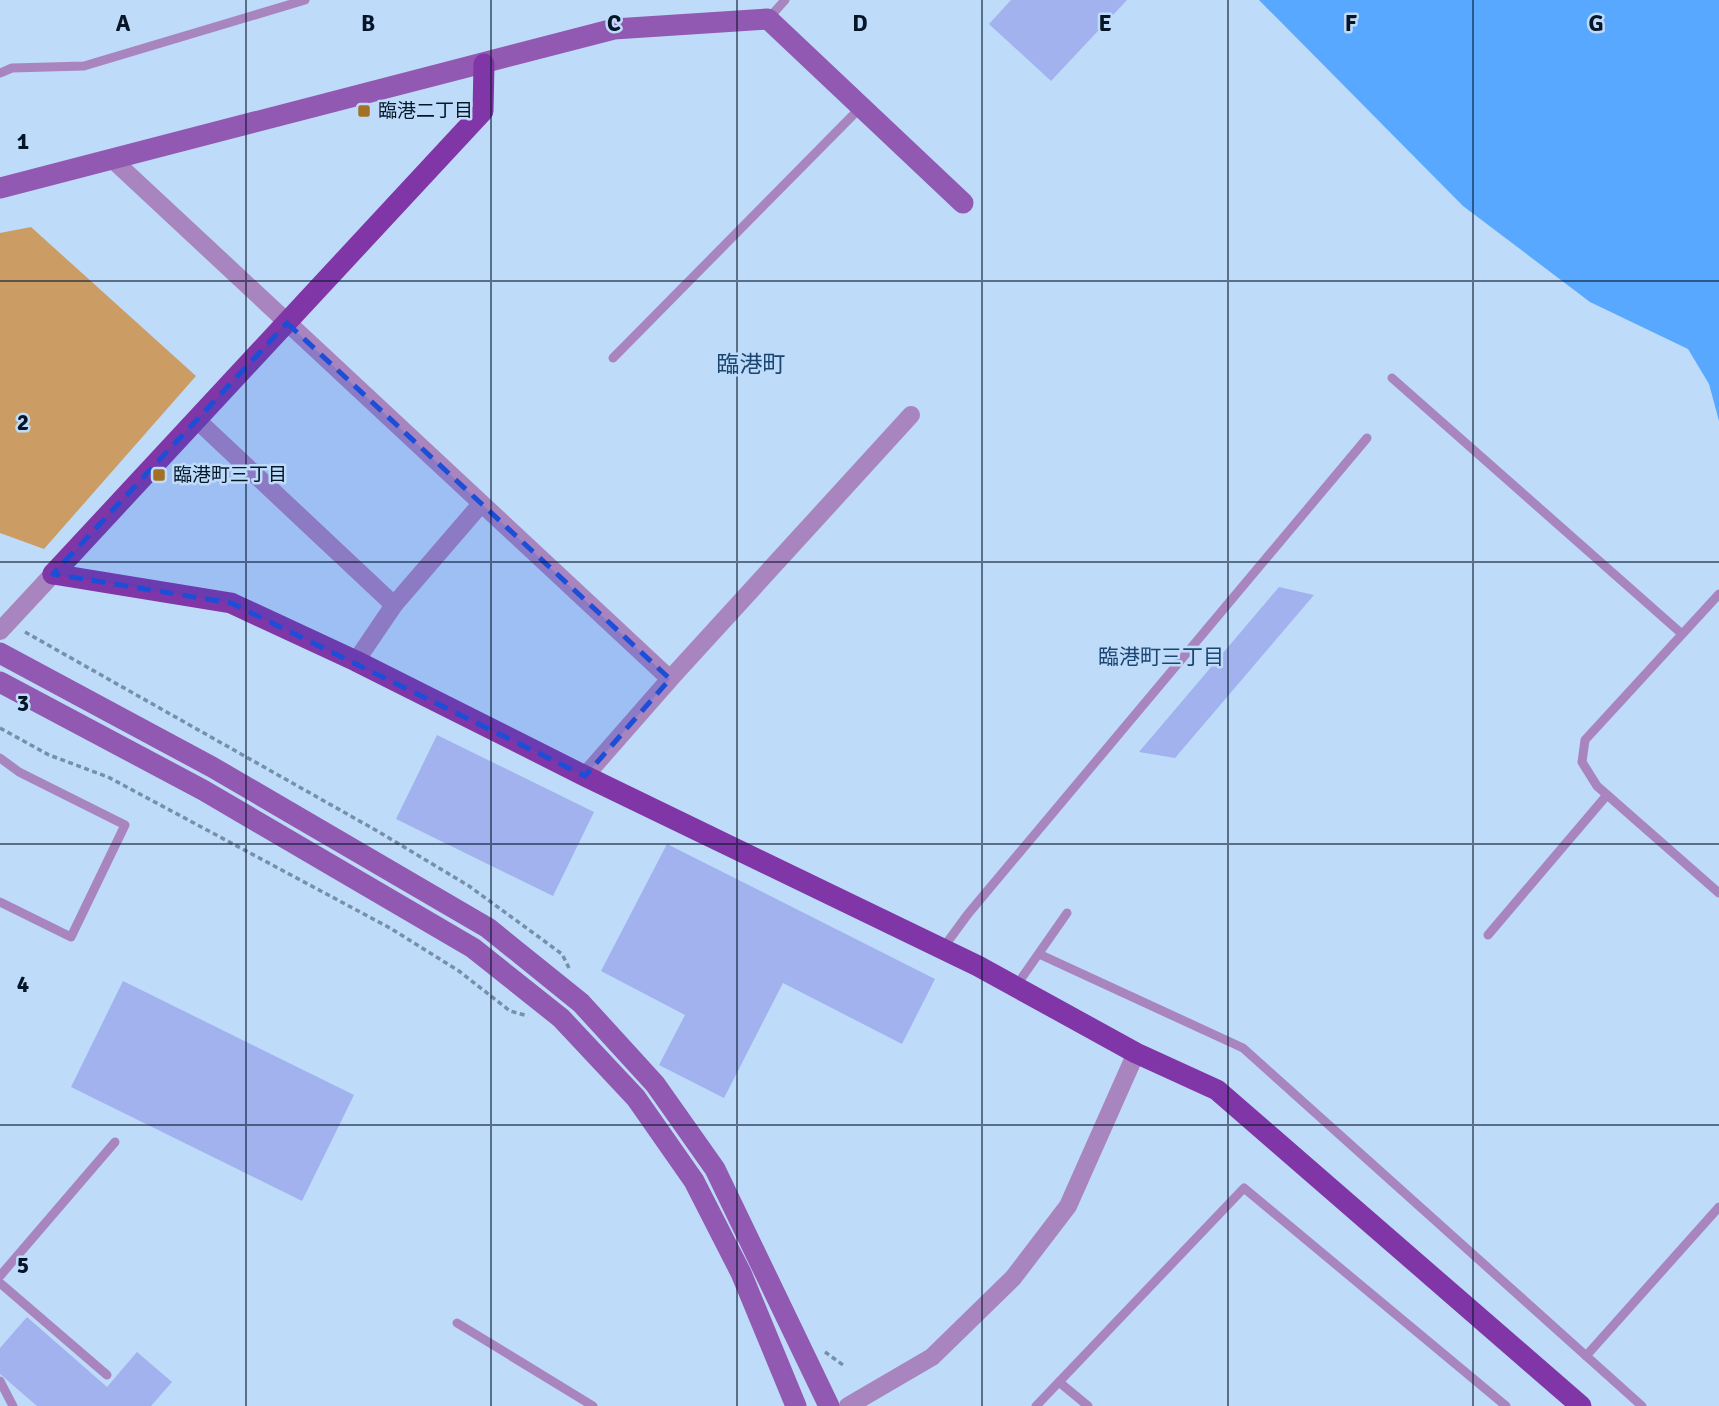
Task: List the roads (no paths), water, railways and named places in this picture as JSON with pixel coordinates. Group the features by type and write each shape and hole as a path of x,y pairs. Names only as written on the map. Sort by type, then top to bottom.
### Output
{"main road":[{"path":"53,574 484,111 484,64"},
{"path":"53,574 231,603 943,948 1136,1053 1217,1090 1581,1406"}],"street":[{"path":"0,188 614,29 768,19 962,202"},
{"path":"112,159 670,679"},
{"path":"585,776 911,415"},
{"path":"197,420 394,605"},
{"path":"356,662 394,605 481,504"},
{"path":"1,629 53,574"},
{"path":"0,653 212,767 488,928 581,1003 655,1084 715,1169 829,1406"},
{"path":"0,682 203,790 473,948 561,1018 636,1098 694,1181 741,1273 796,1406"},
{"path":"848,1406 932,1357 1013,1278 1068,1206 1136,1053"}],"lane":[{"path":"0,73 12,68 84,66 305,0"},
{"path":"768,19 785,0"},
{"path":"613,358 861,107"},
{"path":"1392,378 1682,634"},
{"path":"943,948 968,914 1367,438"},
{"path":"1719,594 1585,740 1582,762 1597,786 1719,894"},
{"path":"0,758 19,772 125,825 71,937 0,902"},
{"path":"1488,935 1607,795"},
{"path":"1016,986 1067,913"},
{"path":"1039,954 1243,1048 1642,1406"},
{"path":"0,1276 115,1142"},
{"path":"1036,1406 1244,1188 1506,1406"},
{"path":"1586,1356 1719,1207"},
{"path":"0,1283 107,1375"},
{"path":"457,1322 593,1406"},
{"path":"0,1381 13,1406"},
{"path":"1059,1382 1088,1406"}],"water":[{"path":"1259,0 1719,0 1719,421 1709,384 1688,349 1590,302 1463,206"}],"place":[{"name":"臨港二丁目","path":"364,111"},
{"name":"臨港町三丁目","path":"159,475"}],"district":[{"name":"臨港町","path":"751,364"},
{"name":"臨港町三丁目","path":"1161,657"}]}
